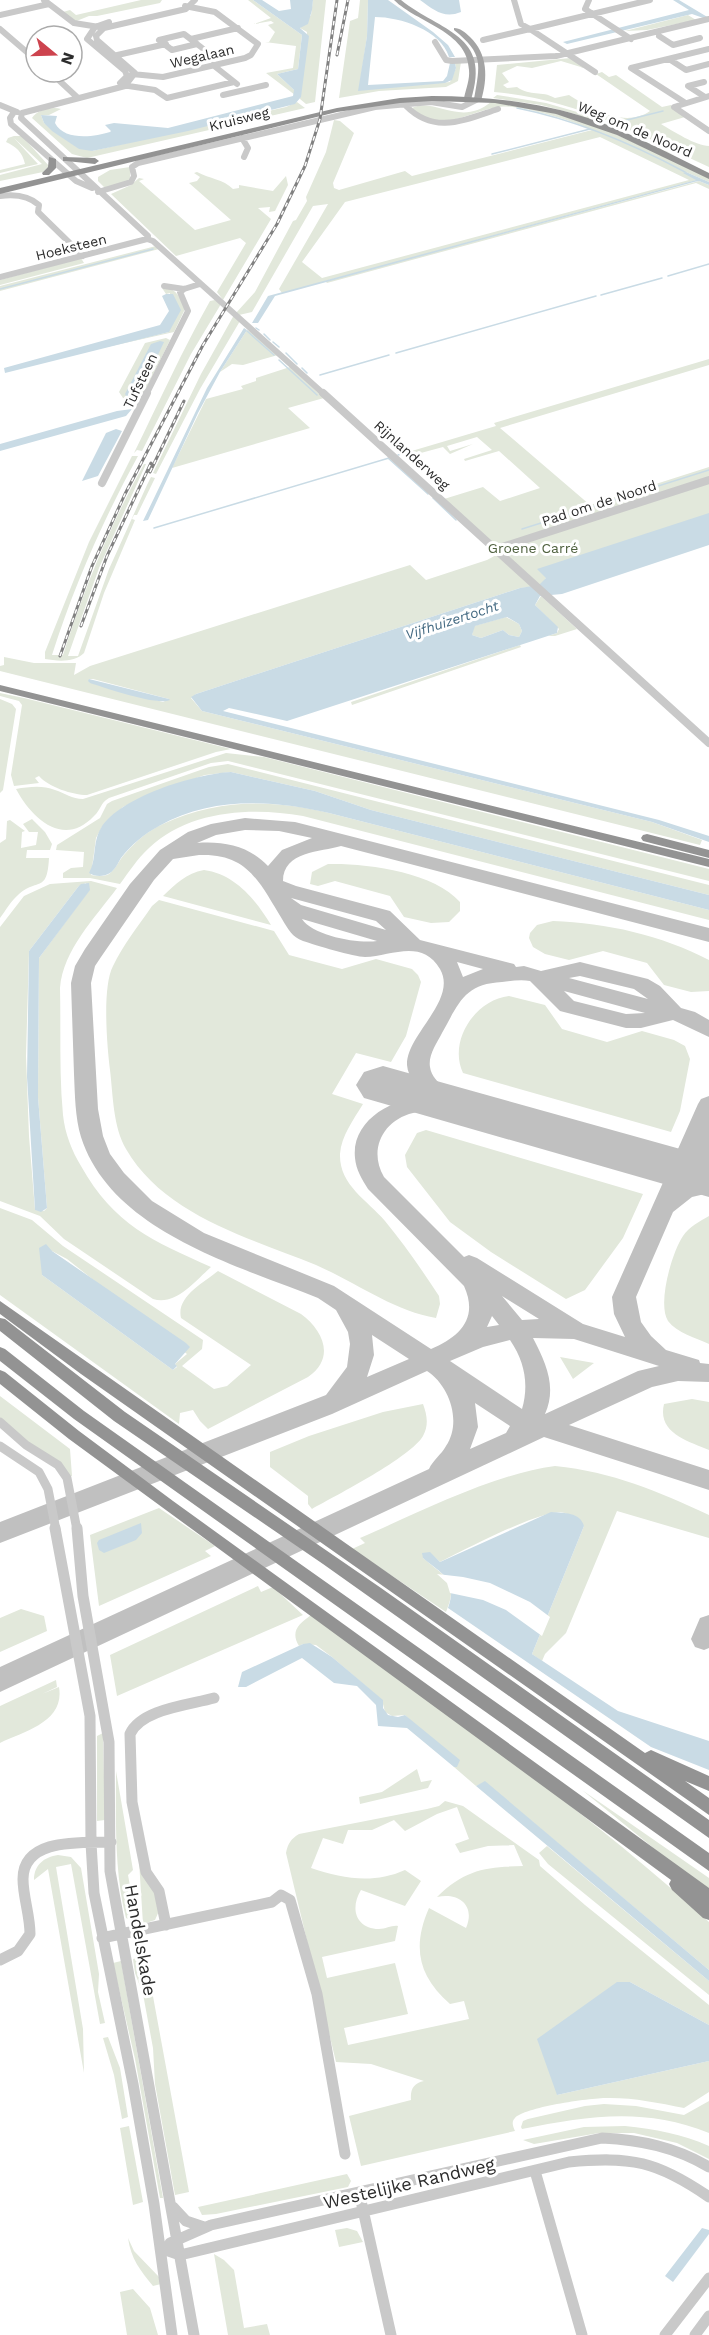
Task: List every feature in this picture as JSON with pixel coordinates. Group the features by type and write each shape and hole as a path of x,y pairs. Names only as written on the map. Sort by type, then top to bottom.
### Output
{"highway":[{"name":"Kruisweg","path":"0,184 46,173 72,170 95,161 351,101 406,93 468,95"},
{"path":"468,95 478,96"},
{"name":"Kruisweg","path":"0,191 72,170 362,105 468,95"},
{"name":"Weg om de Noord","path":"478,96 552,102 583,112 709,169"},
{"name":"Weg om de Noord","path":"478,96 572,115 623,135 709,176"},
{"path":"46,173 52,168 52,159"},
{"path":"66,159 95,161"},
{"path":"0,679 709,854"},
{"path":"0,688 709,863"},
{"path":"0,1306 94,1376 600,1728 709,1807"},
{"path":"0,1323 71,1381 125,1421 329,1560 709,1830"},
{"path":"0,1353 79,1415 709,1863"},
{"path":"0,1376 168,1505 709,1898"},
{"path":"600,1728 657,1761 709,1785"},
{"path":"623,1834 709,1912"}],"main road":[{"path":"397,0 454,36 471,60 472,72 468,95"},
{"path":"409,0 428,14 458,30 476,47 482,59 483,73 478,96"}],"street":[{"path":"0,15 46,2 74,23 104,28 181,5 187,0"},
{"path":"122,85 127,74 87,39 95,27 189,7 195,0"},
{"path":"514,0 521,24 595,72"},
{"path":"589,0 585,9 629,38"},
{"path":"483,40 650,0"},
{"name":"Wegalaan","path":"127,74 163,77 245,58 257,49 258,44 213,11 181,5"},
{"path":"435,42 448,60 536,58 702,25 698,22 707,20"},
{"path":"104,28 96,36 97,40 135,74 122,85"},
{"path":"191,39 238,28"},
{"path":"0,29 24,50"},
{"path":"179,29 206,51"},
{"path":"660,33 673,45 700,38"},
{"path":"573,57 643,40 660,33"},
{"path":"184,34 159,40 172,50 197,44"},
{"path":"108,58 166,45"},
{"path":"684,102 631,68 709,48"},
{"path":"669,59 686,70 709,64"},
{"path":"213,65 244,90"},
{"path":"0,105 22,113 122,85 156,90 167,98 234,82"},
{"path":"704,82 688,86 707,96"},
{"path":"62,84 76,97"},
{"path":"223,95 266,85"},
{"name":"Kruisweg","path":"450,106 461,105 468,95"},
{"name":"Kruisweg","path":"98,191 131,182 134,176 131,170 138,163 366,109 428,102 467,106 478,96"},
{"path":"707,96 674,107 709,131"},
{"path":"14,111 76,97"},
{"path":"406,106 425,122 436,125 498,109"},
{"name":"Rijnlanderweg","path":"14,111 10,118 11,123 52,159 72,170"},
{"name":"Rijnlanderweg","path":"22,113 21,118 66,159 82,184 98,191 148,236 147,239 153,241 709,743"},
{"path":"242,138 248,148 244,157"},
{"path":"0,196 14,194 37,202 38,212 83,256"},
{"name":"Hoeksteen","path":"0,277 147,239"},
{"path":"164,286 184,289 200,284"},
{"name":"Tufsteen","path":"102,483 188,311 180,292 184,289"},
{"name":"Pad om de Noord","path":"496,549 709,480"},
{"name":"Handelskade","path":"0,1422 26,1445 54,1462 64,1472 80,1549 83,1596 109,1742 110,1871 169,2201 174,2241 180,2255 194,2335"},
{"path":"0,1446 35,1469 44,1478 60,1552 90,1716 91,1843 94,1893 133,2085 172,2335"},
{"path":"166,1924 159,1891 146,1872 132,1802 130,1734 133,1727 143,1717 214,1698"},
{"path":"0,1960 18,1951 30,1934 23,1876 28,1862 39,1850 46,1847 111,1842"},
{"path":"102,1938 272,1902 281,1895 290,1900 300,1925 333,2073 345,2154"},
{"name":"Westelijke Randweg","path":"160,2248 204,2227 602,2138 634,2139 668,2147 709,2167"},
{"name":"Westelijke Randweg","path":"180,2255 569,2163 606,2158 636,2161 685,2180 709,2197"},
{"path":"535,2171 582,2335"},
{"path":"359,2192 391,2335"},
{"path":"169,2201 182,2220 204,2227"},
{"path":"160,2248 180,2255"},
{"path":"665,2335 709,2278"},
{"path":"695,2335 709,2316"}],"green space":[{"path":"141,0 162,0 160,3 89,16 74,22 63,12 70,10 76,15"},
{"path":"248,0 253,0 302,35 298,69 277,74 294,90 295,95 266,73 293,68 296,46 265,42 269,42 275,32 268,25 274,23 271,21 254,24 271,18"},
{"path":"313,0 326,0 315,102 306,104 300,99 307,32 300,28 311,15"},
{"path":"360,0 368,0 367,36 359,90 450,82 456,68 455,63 461,62 458,81 446,87 379,91 339,98 350,21 358,18"},
{"path":"688,15 696,20 647,30 625,31"},
{"path":"571,58 584,68 561,61 532,68 517,66 502,73 509,82 503,85 507,88 517,87 527,92 545,94 555,98 569,95 598,111 620,117 641,116 650,111 596,74 602,72 609,77 616,75 662,107 671,105 685,117 661,124 691,141 709,146 709,167 605,119 551,102 494,92 497,65"},
{"path":"497,95 546,103 584,114 677,156 575,114 541,105 493,98"},
{"path":"492,101 516,104 589,122 709,177 709,182 686,172 697,180 282,293 279,289 328,204 313,206 252,312 239,315 236,313 255,292 293,221 296,220 307,201 306,197 326,152 334,120 340,121 354,133 333,183 334,188 339,190 405,171 412,176 592,130 559,118 506,106 438,123 429,123 412,108 430,106 459,112 481,109","holes":["600,137 689,180 322,278 302,262 345,202"]},
{"path":"297,102 305,108 87,158 72,154 32,118 45,109 61,109 49,115 41,115 44,123 92,151 286,107"},
{"path":"22,136 49,166 43,172 0,181 0,175 42,164 14,138 38,164 0,173 0,170 25,164 18,150 6,142 8,138"},
{"path":"130,167 130,180 105,188 98,181 98,177 110,170"},
{"path":"197,172 225,183 233,189 239,188 239,185 273,191 286,176 288,185 275,211 269,212 270,207 258,208 271,219 223,300 217,292 246,243 240,238 176,256 111,194 131,185 139,178 144,179 139,181 195,230 231,220 189,183 197,181 200,177 194,173"},
{"path":"699,181 709,185 709,189 696,183 327,283 325,281"},
{"path":"156,246 159,249 0,291 0,286"},
{"path":"81,258 84,263 0,285 0,280"},
{"path":"162,288 174,291 185,309 174,332 80,353 169,332 170,293 166,294"},
{"path":"215,300 221,304 191,354 142,451 137,450 134,453 210,301"},
{"path":"234,315 240,321 200,389 156,474 153,473 201,374"},
{"path":"247,330 254,333 278,355 243,365 232,364 220,372"},
{"path":"166,338 170,340 143,396 123,398 119,392 145,343"},
{"name":"Groene Carré","path":"709,359 709,365 500,428 590,505 709,467 709,514 546,578 541,586 444,499 483,487 500,501 540,488 499,451 465,461 464,459 492,450 477,437 447,446 450,451 473,444 450,454 443,447 406,457 405,453 496,426 494,423"},
{"path":"290,367 324,398 288,408 310,428 172,468 206,399 243,389 241,386 256,381 256,378"},
{"path":"132,456 138,456 90,554 52,655 63,655 99,558 120,510 146,464 99,568 68,656 78,656 109,569 151,477 155,478 137,515 134,515 132,519 135,520 104,593 84,653 80,656 70,660 45,659 45,652 89,542"},
{"path":"498,554 533,587 520,588 196,694 191,698 202,711 652,822 702,840 700,845 0,671 0,666 4,665 4,657 34,663 76,663 74,675 90,666 410,565 426,580 487,560","holes":["89,679 169,699 163,702 89,682"]},
{"path":"541,596 577,629 548,636 557,633 559,629 535,605"},
{"path":"506,617 519,624 522,631 519,637 509,635 503,630 481,638 472,635 474,626"},
{"path":"520,645 521,647 352,705 351,702"},
{"path":"0,693 231,749 87,795 61,790 48,784 39,776 35,778 39,783 14,786 11,775 22,705 19,701 0,696"},
{"path":"0,699 12,704 16,709 3,790 0,793"},
{"path":"226,753 264,757 709,869 709,881 228,761 211,763 109,798 94,816 83,825 71,830 50,826 40,819 16,789 45,787 83,799"},
{"path":"228,764 709,885 709,895 371,810 315,791 231,772 205,775 153,793 123,807 102,827 96,838 91,875 109,874 136,842 152,830 183,816 224,806 286,805 329,813 709,910 709,920 303,816 283,813 222,814 183,826 165,835 149,848 120,884 90,878 63,878 63,873 71,868 83,867 84,852 56,850 57,845 100,818 107,804 209,767"},
{"path":"32,819 45,832 52,844 50,850 27,850 26,858 49,858 46,876 44,881 18,895 0,918 0,843 6,839 7,821 10,820 25,831 22,832 21,848 36,845 38,832 29,832 23,824"},
{"path":"328,864 361,865 398,871 434,883 460,902 460,911 449,922 431,923 404,917 390,896 335,881 318,886 310,884 312,872"},
{"path":"204,870 225,877 244,890 259,906 271,925 163,896 187,876"},
{"path":"91,881 117,888 81,935 62,974 60,988 63,1115 67,1136 81,1166 107,1203 121,1217 153,1239 211,1267 185,1291 170,1299 153,1299 64,1239 40,1216 0,1201 0,927 24,896 50,884","holes":["86,883 89,890 39,958 38,1097 47,1208 44,1211 35,1210 26,1056 29,951 78,887"]},
{"path":"159,900 274,931 289,955 342,969 376,959 412,969 418,975 421,982 406,1036 391,1062 356,1053 332,1094 363,1104 348,1128 341,1147 341,1165 344,1175 355,1191 392,1230 439,1296 440,1304 436,1318 405,1309 316,1265 211,1222 163,1192 143,1172 126,1149 118,1131 113,1100 107,1032 107,988 113,966 121,950 152,906"},
{"path":"553,921 593,924 633,932 691,951 709,960 709,991 691,992 664,985 647,963 603,951 569,960 545,954 533,947 529,938 530,933 537,925"},
{"path":"509,996 545,1005 562,1029 607,1042 642,1031 674,1040 685,1046 690,1059 680,1111 671,1132 463,1073 459,1061 459,1048 468,1024 485,1005"},
{"path":"426,1130 643,1194 623,1238 585,1290 566,1299 491,1252 450,1222 407,1167 405,1155 417,1133"},
{"path":"0,1208 32,1220 63,1246 203,1340 202,1349 182,1366 214,1389 227,1386 251,1365 181,1318 183,1303 187,1297 218,1271 301,1314 320,1336 324,1353 317,1369 308,1377 208,1429 193,1410 180,1413 179,1424 0,1295","holes":["52,1251 67,1259 187,1354 175,1364 177,1367 173,1370 42,1275"]},
{"path":"709,1216 709,1344 672,1325 665,1313 664,1303 667,1278 674,1254 683,1236 695,1224"},
{"path":"560,1357 594,1363 573,1379"},
{"path":"0,1396 70,1449 72,1476 69,1477 0,1418"},
{"path":"692,1399 709,1402 709,1450 676,1434 665,1422 664,1404"},
{"path":"423,1404 427,1424 423,1436 416,1445 389,1465 312,1509 308,1504 308,1496 270,1467 270,1452 309,1436 383,1412"},
{"path":"555,1466 616,1478 709,1515 709,1538 617,1511 566,1633 545,1654 542,1661 532,1654 584,1526 567,1514 555,1513 540,1516 440,1562 430,1553 423,1558 448,1580 451,1593 446,1612 352,1549 365,1543 360,1538 456,1496 507,1477"},
{"path":"159,1508 215,1546 205,1551 211,1556 99,1606 90,1535"},
{"path":"258,1586 261,1592 273,1587 303,1615 117,1696 110,1655"},
{"path":"21,1609 44,1616 47,1631 0,1652 0,1618"},
{"path":"311,1615 464,1725 614,1840 662,1880 709,1922 709,1970 485,1782 476,1786 454,1767 457,1766 405,1715 392,1716 385,1712 382,1700 332,1657 316,1645 299,1646 295,1636 297,1628"},
{"path":"56,1680 57,1687 42,1694 59,1687 56,1709 50,1717 41,1724 0,1743 0,1706"},
{"path":"103,1733 105,1820 97,1821 97,1736"},
{"path":"417,1769 421,1782 432,1780 428,1788 360,1804 359,1797 382,1792"},
{"path":"116,1771 133,1870 128,1875 137,1924 126,1918 119,1882 116,1845"},
{"path":"582,1790 709,1878 709,1893 704,1889"},
{"path":"445,1801 463,1806 539,1860 540,1866 585,1905 709,2005 709,2025 630,1982 557,2095 709,2061 709,2092 684,2108 610,2098 575,2101 545,2107 531,2110 515,2118 513,2126 515,2131 361,2166 349,2116 411,2100 413,2087 424,2081 371,2064 336,2062 286,1853 290,1842 299,1834 439,1806","holes":["457,1807 469,1839 455,1844 460,1853 488,1846 514,1845 523,1866 477,1871 457,1880 437,1897 452,1896 463,1902 469,1913 466,1928 429,1908 424,1922 420,1948 425,1972 431,1983 450,2004 464,2001 469,2019 348,2045 344,2028 408,2014 395,1963 327,1978 322,1957 395,1941 398,1926 371,1928 360,1921 356,1904 361,1890 405,1906 421,1881 405,1870 382,1877 358,1878 335,1875 311,1868 323,1838 343,1844 348,1830 372,1830 394,1820 405,1831 437,1814"]},
{"path":"547,1846 709,1981 709,1995 548,1864 539,1853"},
{"path":"58,1855 71,1857 81,1868 99,1974 98,1992 105,2023 100,2024 71,1864 56,1867 83,2029 84,2073 48,1869 34,1880 38,1866 48,1858"},
{"path":"139,1861 154,1890 159,1911 155,1920 143,1924"},
{"path":"140,1957 150,1980 189,2192 175,2195 155,2084 153,2048 143,1994 135,1973 133,1959"},
{"path":"121,1961 163,2198 160,2198 135,2059 113,1963"},
{"path":"108,2037 120,2068 128,2117 122,2119 114,2075 103,2038"},
{"path":"709,2101 709,2133 662,2120 616,2116 570,2120 522,2129 521,2127 523,2121 528,2119 585,2106 604,2104 636,2106 684,2115"},
{"path":"129,2126 143,2202 133,2205 120,2128"},
{"path":"625,2126 689,2138 709,2146 709,2159 677,2143 634,2133 599,2133 534,2144 523,2140 584,2127"},
{"path":"347,2174 351,2181 348,2187 216,2214 202,2215 198,2207"},
{"path":"347,2228 357,2231 363,2242 339,2247 335,2230"},
{"path":"128,2238 134,2251 160,2278 161,2284 153,2286 140,2269 131,2252"},
{"path":"214,2254 234,2270 244,2328 267,2324 270,2335 228,2335"},
{"path":"133,2289 150,2308 158,2335 127,2335 120,2292"}],"water":[{"path":"253,0 262,0 279,11 291,9 290,0 313,0 308,24 300,28 309,36 301,97 295,104 188,131 92,151 79,149 44,123 41,115 57,116 55,123 59,129 65,133 80,136 110,132 105,125 114,123 168,128 293,96 294,90 277,74 298,69 302,35"},
{"path":"368,0 388,0 433,32 448,45 455,57 449,57 438,39 429,32 396,19 375,17 368,85 443,81 447,76 450,63 455,63 456,68 452,80 445,83 358,91 367,36"},
{"path":"420,0 459,0 461,12 444,14"},
{"path":"673,0 679,0 709,20 692,14 567,44 563,42 689,10"},
{"path":"686,172 709,182 709,185 699,181 694,182 275,296 258,323 252,323 268,296 696,180 683,173"},
{"path":"173,294 181,310 169,332 5,373 4,368 160,325 169,311 162,296"},
{"path":"244,328 247,330 220,372 198,413 148,520 143,521 207,388"},
{"path":"164,342 141,391 135,396 127,397 125,394 151,344"},
{"path":"132,409 126,416 0,451 0,444 117,411"},
{"path":"116,429 122,431 98,476 82,481 106,433"},
{"name":"Vijfhuizertocht","path":"709,513 709,545 562,594 540,596 535,605 558,627 557,633 287,721 229,708 223,711 659,820 709,836 709,842 652,822 202,711 191,697 520,588 539,585 546,578 537,569","holes":["507,617 519,624 522,631 519,637 509,635 503,630 481,638 472,635 475,626"]},
{"path":"89,679 170,700 154,701 131,696 90,683"},
{"path":"231,772 315,791 371,810 709,895 709,910 329,813 265,803 221,805 179,816 153,829 138,840 110,873 100,876 89,873 96,839 101,828 124,806 179,782"},
{"path":"89,883 90,890 39,958 38,1097 47,1208 41,1212 35,1210 27,1077 29,951 78,887"},
{"path":"46,1244 52,1251 186,1343 190,1347 175,1364 177,1366 173,1370 42,1275 39,1248"},
{"path":"551,1512 575,1516 582,1521 584,1526 532,1654 618,1711 709,1741 709,1770 651,1747 448,1608 451,1598 450,1584 447,1578 423,1558 422,1553 430,1552 440,1562"},
{"path":"141,1523 142,1533 136,1540 104,1553 99,1550 97,1543 99,1540"},
{"path":"310,1643 332,1657 383,1700 383,1708 388,1715 398,1717 405,1715 460,1760 457,1767 454,1767 407,1728 378,1726 376,1705 357,1686 334,1683 302,1658 246,1687 238,1687 242,1672 303,1644"},
{"path":"485,1781 709,1970 709,1981 476,1786"},
{"path":"617,1982 630,1982 709,2025 709,2061 557,2095 537,2039"},
{"path":"702,2228 709,2230 709,2234 673,2282 665,2276"}],"pier":[{"path":"437,1574 490,1583 530,1602 550,1617 542,1636 506,1610 483,1600 450,1593 447,1583"}],"waterway":[{"path":"517,108 590,129"},
{"path":"627,120 663,111"},
{"path":"492,154 590,129"},
{"path":"590,129 644,151 685,172"},
{"path":"0,289 153,249"},
{"path":"668,276 709,264"},
{"path":"601,295 662,278"},
{"path":"396,353 596,296"},
{"path":"247,331 274,355"},
{"path":"264,334 270,340"},
{"path":"273,342 279,347"},
{"path":"286,353 297,364"},
{"path":"320,375 389,355"},
{"path":"279,360 317,395"},
{"path":"302,368 307,373"},
{"path":"398,455 408,452"},
{"path":"154,528 388,458"},
{"path":"388,458 428,494"},
{"path":"522,529 709,470"},
{"path":"433,498 456,520"}],"taxiway":[{"path":"429,1360 326,1292 196,1239 144,1207 116,1179 100,1156 92,1136 87,1109 81,983 85,966 92,954 137,888 167,854 195,836 211,830 245,824 295,828 709,935"},
{"path":"273,885 272,878 276,869 289,855 306,846 334,842"},
{"path":"177,854 210,848 233,852 253,863 269,883"},
{"path":"269,883 273,885"},
{"path":"269,883 275,891"},
{"path":"273,885 383,916 412,943"},
{"path":"273,885 275,891"},
{"path":"275,891 294,910 429,949 450,967 454,979 453,994"},
{"path":"282,903 299,930 310,936 364,950 404,943"},
{"path":"434,949 507,969"},
{"path":"543,977 580,969 641,984 653,991 666,1008 673,1013"},
{"path":"453,994 461,986 483,976 524,973 687,1017 709,1030"},
{"path":"538,978 567,1006 626,1021 641,1021 670,1014"},
{"path":"453,994 421,1052 418,1064 421,1076 439,1097 452,1104 416,1104 393,1112 374,1128 366,1148 366,1160 376,1183 487,1294 516,1331"},
{"path":"656,1353 632,1329 626,1314 624,1297 709,1104"},
{"path":"698,1129 698,1147 709,1166"},
{"path":"664,1207 684,1192 709,1185"},
{"path":"469,1264 575,1330 690,1367"},
{"path":"462,1343 473,1332 480,1316 480,1300 474,1282"},
{"path":"337,1398 354,1378 362,1355 360,1332 347,1309"},
{"path":"516,1331 541,1328 571,1331"},
{"path":"462,1343 516,1331"},
{"path":"516,1331 534,1364 539,1388 535,1412 527,1422"},
{"path":"429,1360 475,1340"},
{"path":"0,1533 323,1407 429,1360"},
{"path":"429,1360 518,1419 527,1422"},
{"path":"542,1427 647,1378 678,1372 709,1373"},
{"path":"440,1471 457,1450 465,1427 463,1403 450,1379"},
{"path":"518,1434 527,1422"},
{"path":"527,1422 542,1427"},
{"path":"0,1680 542,1427"},
{"path":"542,1427 709,1480"},
{"path":"704,1639 709,1626"}],"runway":[{"path":"383,1085 709,1177"}],"railway":[{"path":"60,656 92,566 125,494 203,345 277,224 305,166 320,119 337,0"},
{"path":"337,55 348,0"},
{"path":"150,472 184,401"},
{"path":"81,626 107,556 151,463"}]}
